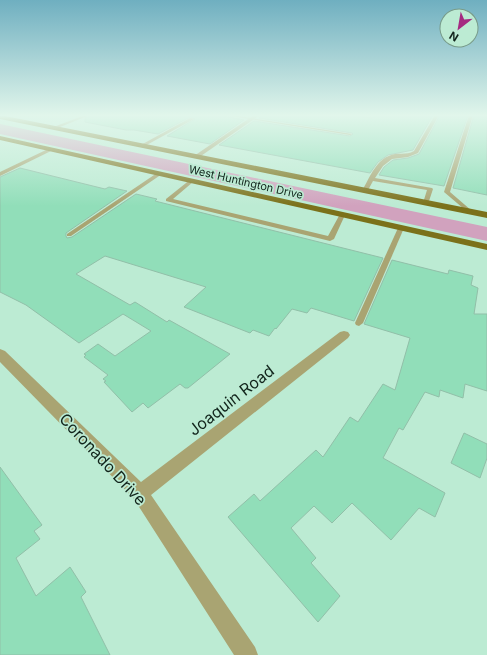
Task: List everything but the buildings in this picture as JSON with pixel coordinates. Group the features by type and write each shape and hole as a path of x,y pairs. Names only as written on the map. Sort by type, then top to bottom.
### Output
{"main road":[{"name":"West Huntington Drive","path":"32,146 487,247"},
{"name":"West Huntington Drive","path":"141,146 487,215"}],"street":[{"path":"196,157 213,146"},
{"name":"Joaquin Road","path":"140,493 344,335"},
{"name":"Coronado Drive","path":"0,354 140,493 247,655"}],"lane":[{"path":"365,191 384,160 394,156 411,156 416,152 420,146"},
{"path":"462,146 447,192 470,212"},
{"path":"0,174 50,150"},
{"path":"69,234 159,174"},
{"path":"372,179 430,189 426,203"},
{"path":"191,181 168,200 330,239 342,214"},
{"path":"359,323 401,228"}],"shaded area":[{"path":"53,146 102,146 487,227 487,241"}]}
